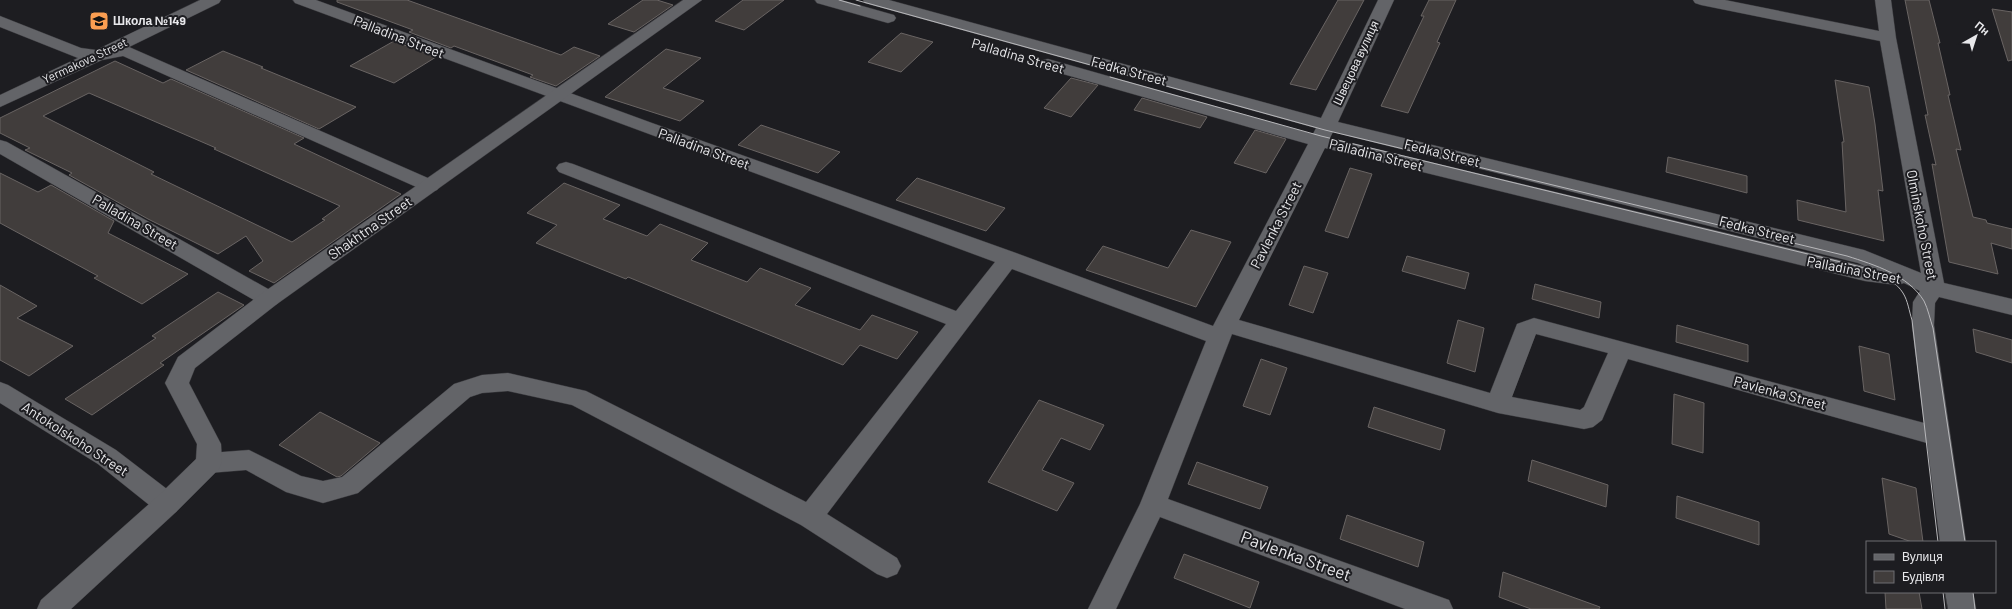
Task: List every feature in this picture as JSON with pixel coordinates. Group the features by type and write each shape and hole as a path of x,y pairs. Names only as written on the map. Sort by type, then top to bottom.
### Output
{"street":[{"name":"Yermakova Street","path":"0,102 213,0"},
{"name":"Palladina Street","path":"301,0 558,97 1009,258 1223,330"},
{"name":"Shakhtna Street","path":"209,463 209,444 177,383 186,363 269,299 694,0"},
{"name":"Palladina Street","path":"823,0 1323,133 1865,274 1900,278 1934,288"},
{"name":"Fedka Street","path":"871,0 1323,133"},
{"name":"Швецова вулиця","path":"1323,133 1386,0"},
{"path":"1701,0 1888,38"},
{"name":"Olminskoho Street","path":"1883,0 1888,38 1934,288 1924,302 1923,325 1953,541"},
{"path":"0,21 78,53 99,55 125,51 430,186"},
{"name":"Pavlenka Street","path":"1102,609 1153,504 1223,330 1323,133"},
{"name":"Palladina Street","path":"0,146 269,299"},
{"path":"566,168 961,321"},
{"path":"810,517 1009,258"},
{"path":"1934,288 2012,307"},
{"name":"Pavlenka Street","path":"1498,404 1526,330 1534,326 1550,329 1939,436"},
{"path":"1223,330 1498,404 1584,420 1593,413 1621,349"},
{"path":"51,609 167,504 209,463 248,460 295,485 322,492 349,486 462,390 482,384 508,382 578,397 810,517 887,566"},
{"name":"Antokolskoho Street","path":"0,391 107,457 167,504"},
{"name":"Pavlenka Street","path":"1153,504 1439,609"},
{"path":"1959,593 1962,609"}],"building":[{"path":"337,0 407,0 561,55 574,47 600,56 556,86 530,77 533,75 454,46 451,48 409,32 413,30 337,2"},
{"path":"643,0 657,0 673,5 634,32 608,24"},
{"path":"743,0 784,0 744,30 715,21"},
{"path":"1338,0 1364,0 1316,90 1290,84"},
{"path":"1429,0 1456,0 1437,42 1440,43 1408,113 1381,106 1424,16 1421,16"},
{"path":"1905,0 1929,0 1940,43 1938,43 1950,95 1948,95 1961,150 1956,149 1973,217 1986,220 1987,223 2012,229 2012,249 1991,243 1998,274 1949,262 1932,164 1936,165 1925,115 1928,115"},
{"path":"1992,9 2012,12 2012,60 2008,61"},
{"path":"901,33 933,42 901,72 868,62"},
{"path":"394,41 436,57 394,83 350,66"},
{"path":"666,49 701,58 663,88 704,101 680,121 605,97"},
{"path":"223,51 356,107 319,129 186,70"},
{"path":"115,61 163,83 171,79 304,138 294,144 401,194 274,283 249,271 263,261 246,236 218,254 148,219 69,175 72,173 25,150 30,148 0,133 0,118","holes":["89,93 216,148 214,149 340,206 322,219 325,220 292,242 151,174 154,172 43,116"]},
{"path":"1071,78 1098,85 1071,117 1044,108"},
{"path":"1835,80 1869,87 1883,191 1878,190 1884,241 1798,220 1797,200 1846,212 1842,142 1844,142"},
{"path":"1142,98 1207,117 1200,128 1134,110"},
{"path":"761,125 840,152 818,173 738,145"},
{"path":"1255,130 1286,139 1266,173 1234,163"},
{"path":"1668,157 1747,176 1747,193 1666,172"},
{"path":"1350,168 1372,174 1348,238 1325,231"},
{"path":"0,173 38,192 51,185 114,221 108,233 188,274 142,304 94,278 98,276 0,223"},
{"path":"917,178 1005,208 986,231 896,200"},
{"path":"564,183 620,205 603,219 647,236 660,224 708,243 691,260 747,282 760,268 811,288 795,305 860,330 872,315 918,332 897,359 860,345 843,365 628,277 626,279 536,243 557,225 527,213"},
{"path":"1191,230 1231,242 1196,307 1086,270 1103,246 1168,268"},
{"path":"1407,256 1469,273 1465,289 1402,271"},
{"path":"1304,266 1328,273 1313,313 1289,305"},
{"path":"1535,284 1601,302 1599,318 1532,299"},
{"path":"0,285 37,306 17,318 73,346 29,376 0,360"},
{"path":"218,292 244,305 160,363 164,365 92,415 65,399 156,338 152,336"},
{"path":"1458,320 1484,328 1475,372 1447,363"},
{"path":"1677,325 1748,345 1748,362 1676,342"},
{"path":"1973,329 2012,340 2012,363 1976,352"},
{"path":"1859,346 1889,354 1895,400 1864,391"},
{"path":"1261,359 1287,368 1270,415 1243,406"},
{"path":"1674,394 1704,403 1703,453 1672,444"},
{"path":"1039,400 1104,425 1090,450 1061,438 1042,470 1074,483 1057,511 988,482"},
{"path":"1374,407 1445,430 1440,450 1368,427"},
{"path":"320,412 380,443 341,476 337,477 279,445"},
{"path":"1532,460 1608,485 1606,507 1528,481"},
{"path":"1197,462 1268,487 1260,509 1188,484"},
{"path":"1882,478 1916,488 1923,541 1909,541 1889,534"},
{"path":"1677,496 1759,522 1759,545 1676,518"},
{"path":"1347,515 1424,542 1418,567 1340,539"},
{"path":"1184,554 1259,582 1250,608 1174,578"},
{"path":"1503,572 1600,607 1599,609 1531,609 1499,597"},
{"path":"1885,593 1919,593 1922,609 1886,609"}],"tram line":[{"path":"839,0 860,6"},
{"path":"856,0 1325,130 1847,256 1890,272 1909,284 1924,301 1933,328 1965,541"},
{"path":"1110,77 1321,136 1845,263 1885,276 1898,286 1905,296 1912,320 1938,541"},
{"path":"1943,593 1945,609"},
{"path":"1973,593 1975,609"}],"place":[{"name":"Школа №149","path":"99,21"}]}
